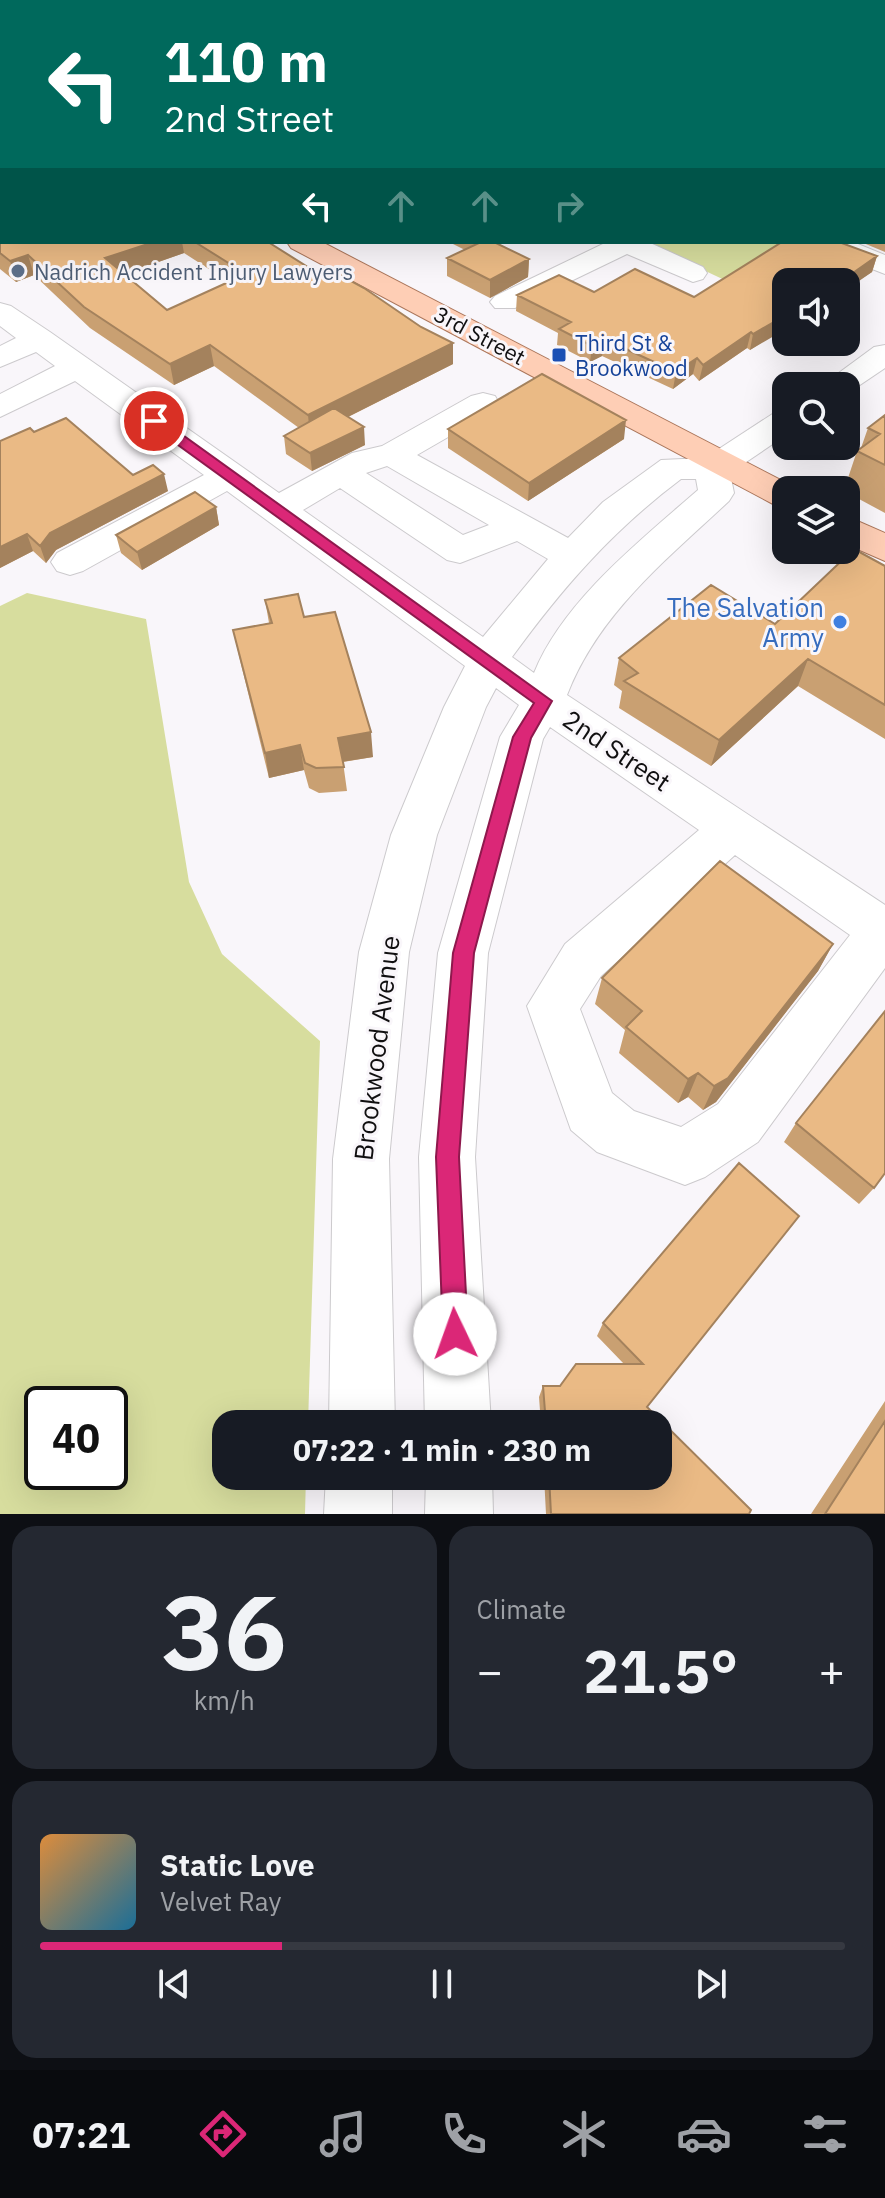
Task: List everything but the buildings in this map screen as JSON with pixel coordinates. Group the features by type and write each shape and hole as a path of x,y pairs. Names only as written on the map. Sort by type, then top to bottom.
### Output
{"main road":[{"name":"3rd Street","path":"305,244 717,465 772,490"},
{"path":"860,536 885,549"}],"street":[{"path":"505,302 622,244"},
{"path":"630,244 693,273"},
{"path":"833,244 885,265"},
{"path":"0,358 13,324"},
{"name":"2nd Street","path":"13,324 78,367 544,701 884,932"},
{"path":"0,407 78,367"},
{"path":"278,509 364,460 392,455 483,403"},
{"path":"457,1410 447,1157 463,953 522,737 544,701 560,660 618,582 716,493 717,465 772,429"},
{"path":"392,455 572,556"},
{"name":"Brookwood Avenue","path":"362,1410 361,1159 384,952 414,835 465,707 489,659 572,556 616,510 673,468 717,465"},
{"path":"341,473 460,551 516,527"},
{"path":"70,562 230,475"},
{"path":"733,829 583,960 553,1006 591,1111 617,1133 685,1157 738,1123 884,932"},
{"path":"358,1514 359,1490"},
{"path":"459,1490 459,1514"}],"green space":[{"path":"648,244 777,244 788,249 733,284"},
{"path":"27,593 146,619 189,882 222,954 320,1041 308,1410 212,1410 212,1490 306,1490 305,1514 0,1514 0,606"}],"place":[{"name":"Nadrich Accident Injury Lawyers","path":"18,271"},
{"name":"Third St & Brookwood","path":"559,355"},
{"name":"The Salvation Army","path":"840,622"}],"route":[{"path":"154,421 395,591 544,701 522,737 463,953 447,1157 455,1334"}]}
